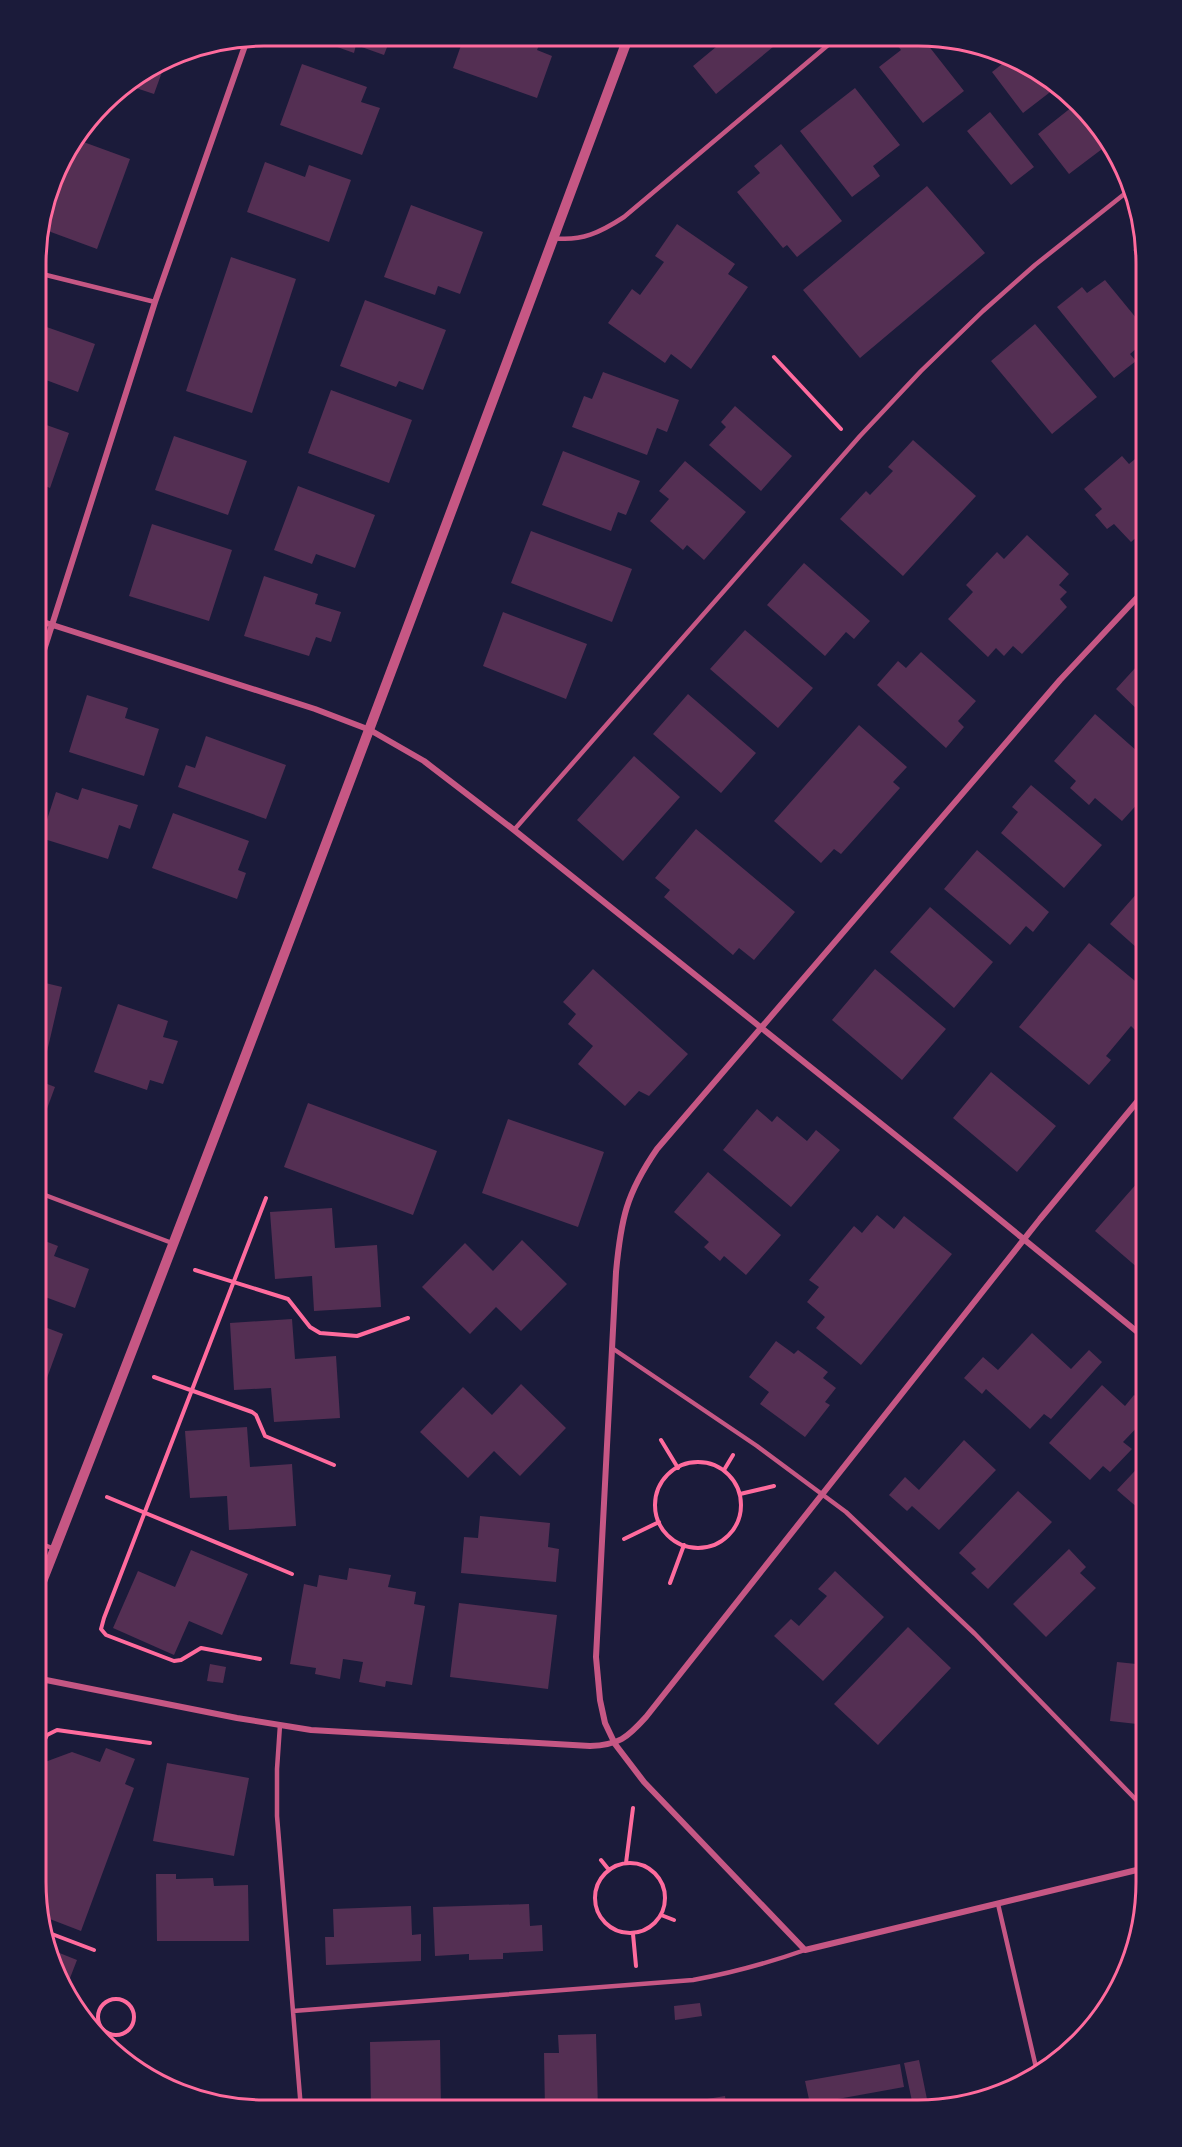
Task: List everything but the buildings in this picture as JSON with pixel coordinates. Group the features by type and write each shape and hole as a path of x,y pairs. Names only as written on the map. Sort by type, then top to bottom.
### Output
{"street":[{"path":"46,1572 370,730 625,46"},
{"path":"46,643 155,302 244,47"},
{"path":"1136,599 1060,680 657,1149 630,1193 619,1242 596,1656 605,1723 615,1744 644,1782 805,1950 1136,1870"},
{"path":"46,622 315,709 370,730 424,761 514,830 1024,1239 1136,1332"},
{"path":"46,1680 280,1725 346,1733 590,1746 615,1744 628,1736 646,1717 1024,1239 1136,1103"}],"lane":[{"path":"554,238 575,239 589,236 624,217 827,46"},
{"path":"514,830 855,442 921,371 1035,265 1124,194"},
{"path":"46,275 155,302"},
{"path":"46,1195 174,1243"},
{"path":"612,1348 823,1493 899,1561 966,1626 1136,1800"},
{"path":"46,1546 55,1549"},
{"path":"280,1725 277,1816 300,2100"},
{"path":"998,1904 1036,2066"},
{"path":"292,2011 693,1980 764,1964 805,1950"}],"path":[{"path":"774,357 815,403 855,442"},
{"path":"260,1659 201,1648 181,1660 174,1661 106,1635 101,1629 266,1198"},
{"path":"195,1270 288,1299 310,1327 320,1333 357,1336 408,1318"},
{"path":"154,1377 252,1412 256,1415 265,1436 334,1465"},
{"path":"662,1440 678,1468"},
{"path":"724,1470 733,1455"},
{"path":"697,1462 711,1464 724,1470 734,1481 740,1494 741,1508 738,1522 730,1534 718,1543 705,1548 684,1545 666,1534 655,1509 662,1482 671,1472 683,1465 697,1462"},
{"path":"740,1494 776,1485"},
{"path":"107,1497 292,1574"},
{"path":"620,1541 659,1522"},
{"path":"670,1583 684,1545"},
{"path":"46,1737 57,1730 150,1743"},
{"path":"626,1863 633,1808"},
{"path":"601,1860 609,1870"},
{"path":"626,1863 644,1866 654,1873 665,1893 661,1915 654,1924 644,1931 633,1934 621,1933 611,1928 597,1912 595,1894 597,1885 609,1870 626,1863"},
{"path":"661,1915 674,1920"},
{"path":"53,1934 94,1950"},
{"path":"633,1934 636,1970"},
{"path":"100,2025 98,2016 106,2002 122,2000 130,2007 133,2012 133,2024 126,2032 114,2035 105,2031"},
{"path":"113,2039 114,2035"}]}
